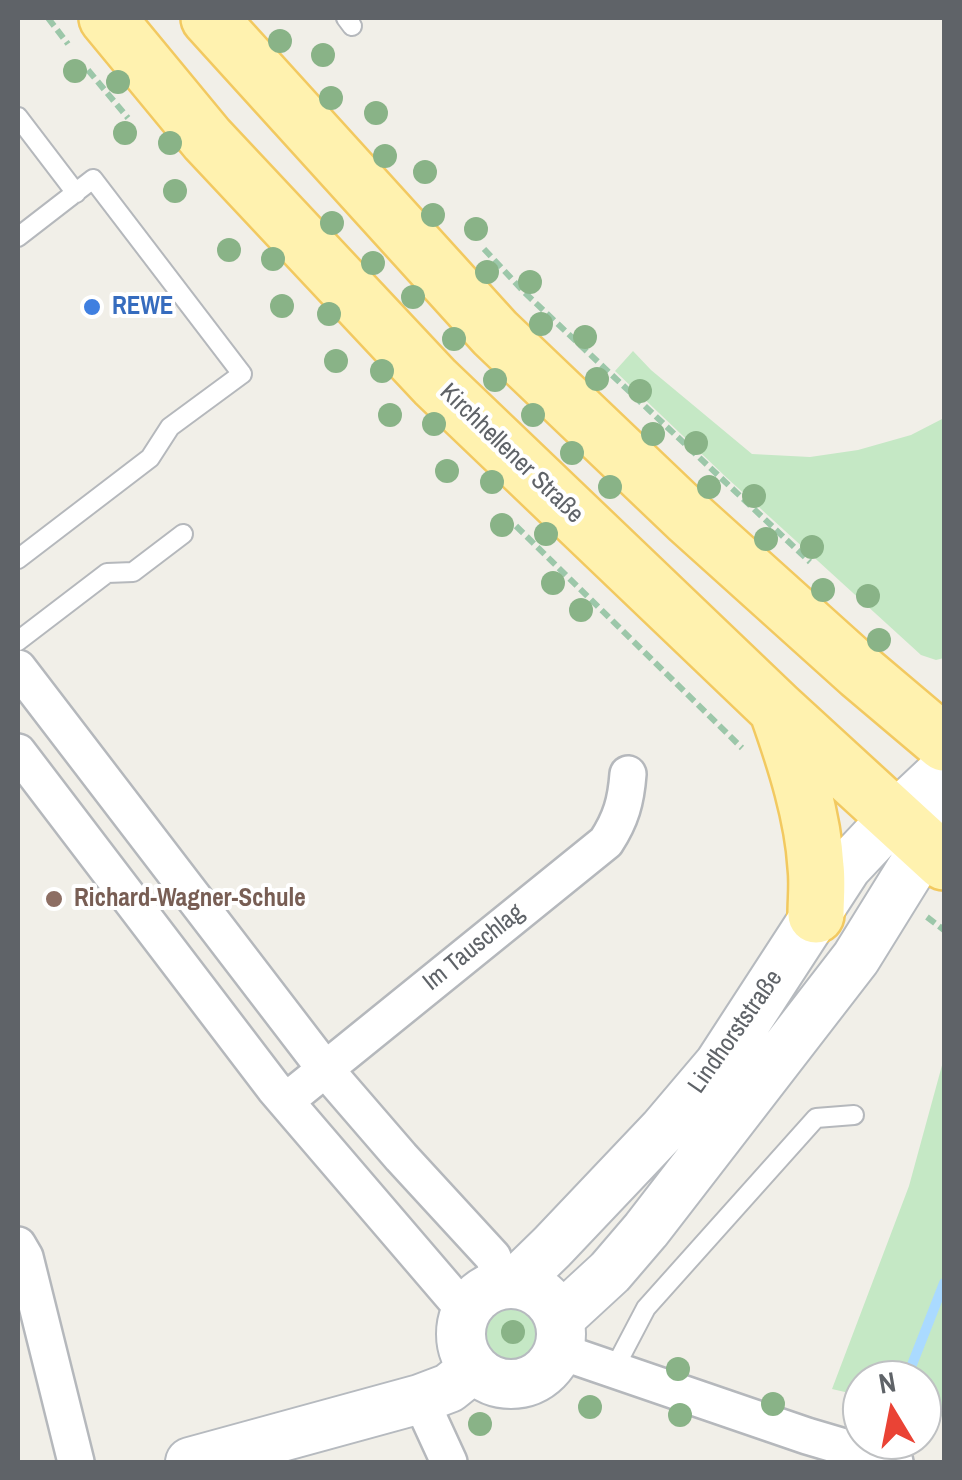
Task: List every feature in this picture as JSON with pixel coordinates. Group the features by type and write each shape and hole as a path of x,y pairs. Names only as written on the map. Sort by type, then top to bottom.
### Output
{"main road":[{"name":"Kirchhellener Straße","path":"106,18 207,139 436,382 777,709 927,830"},
{"path":"209,18 495,332 690,519 944,743"},
{"path":"777,709 794,759 808,822 816,866 816,915"}],"street":[{"path":"20,676 325,1069 493,1257 508,1284"},
{"path":"18,752 286,1102 466,1312"},
{"name":"Lindhorststraße","path":"559,1335 646,1230 856,958 927,830 944,770"},
{"name":"Im Tauschlag","path":"286,1102 606,842 619,822 628,774"},
{"name":"Lindhorststraße","path":"508,1284 644,1152 718,1064 847,867 927,830"},
{"path":"18,1246 25,1257 76,1462"},
{"path":"559,1335 548,1368 521,1383 491,1380 474,1368 461,1343 466,1312 482,1293 508,1284 533,1288 544,1296 559,1335 614,1370 896,1462"},
{"path":"190,1462 420,1400 449,1388 474,1368"},
{"path":"420,1400 449,1462"}],"lane":[{"path":"18,116 76,193"},
{"path":"18,237 93,179 242,374 170,427 150,458 18,559"},
{"path":"18,642 107,574 132,572 183,534"},
{"path":"614,1370 646,1308 816,1118 854,1115"}],"path":[{"path":"472,236 524,292 820,572"}],"green space":[{"path":"633,351 752,454 810,457 858,450 911,435 944,418 944,658 936,660 921,655 615,371"},
{"path":"944,1058 944,1417 942,1360 843,1360 909,1186"},
{"path":"512,1306 531,1314 539,1333 531,1352 512,1360 493,1352 485,1333 493,1314"},
{"path":"842,1363 842,1391 832,1389"}],"waterway":[{"path":"914,1360 944,1283"}],"place":[{"name":"REWE","path":"92,307"},
{"name":"Richard-Wagner-Schule","path":"54,899"}]}
